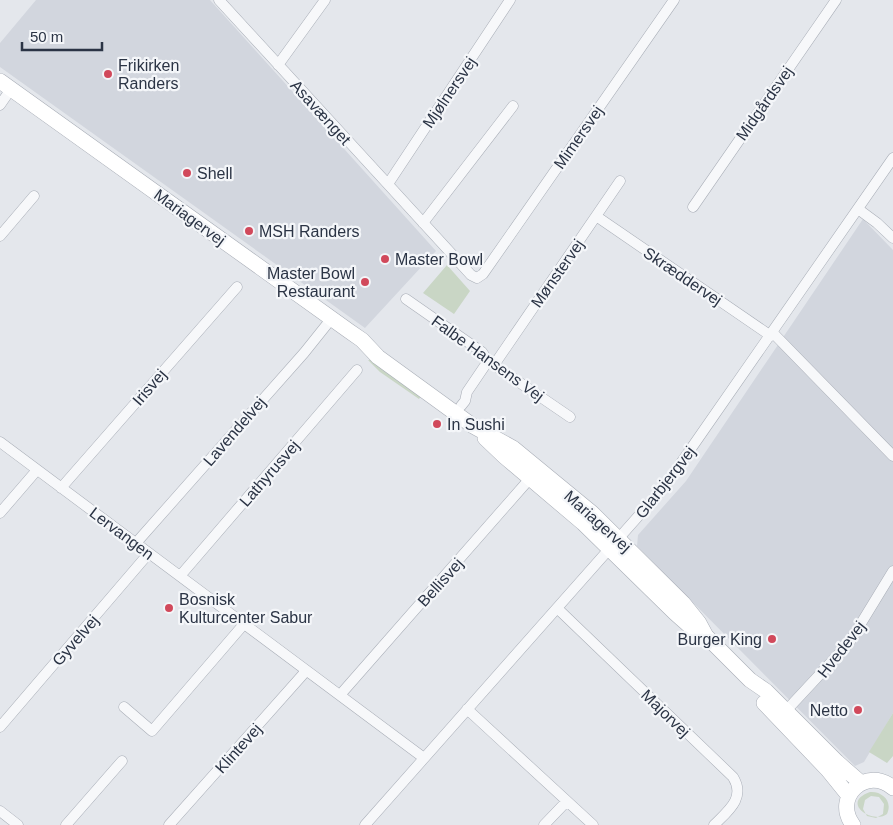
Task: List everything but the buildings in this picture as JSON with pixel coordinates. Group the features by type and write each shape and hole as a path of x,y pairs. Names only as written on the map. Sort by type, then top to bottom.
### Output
{"street":[{"name":"Asavænget","path":"219,0 471,275 477,278 483,274"},
{"path":"278,65 325,0"},
{"name":"Mjølnersvej","path":"388,184 510,0"},
{"name":"Mimersvej","path":"483,274 674,0"},
{"name":"Midgårdsvej","path":"693,207 836,0"},
{"name":"Mariagervej","path":"3,93 329,322 364,352 378,357 473,426 508,446 583,523 615,544 675,613 706,636 750,680 766,692 849,796"},
{"path":"423,223 513,106"},
{"name":"Glarbjergvej","path":"365,825 666,486 893,158"},
{"name":"Mønstervej","path":"461,406 465,401 467,392 491,363 620,181"},
{"path":"0,236 34,196"},
{"path":"858,209 893,238"},
{"name":"Skræddervej","path":"596,216 772,335 893,456"},
{"name":"Irisvej","path":"61,488 237,287"},
{"name":"Falbe Hansens Vej","path":"406,299 482,352 491,363 570,417"},
{"name":"Lavendelvej","path":"136,543 329,322"},
{"name":"Lathyrusvej","path":"180,576 357,370"},
{"name":"Lervangen","path":"0,442 424,758"},
{"path":"0,513 37,470"},
{"name":"Bellisvej","path":"340,695 535,474"},
{"name":"Gyvelvej","path":"0,727 150,553"},
{"name":"Hvedevej","path":"782,714 849,643 893,571"},
{"name":"Majorvej","path":"557,608 733,777 737,783 738,791 736,802 714,825"},
{"path":"124,707 152,731 244,624"},
{"name":"Klintevej","path":"169,825 306,671"},
{"path":"467,709 593,825"},
{"name":"Mariagervej","path":"782,714 861,783"},
{"path":"66,825 122,761"},
{"path":"852,824 846,809 849,796 854,788 870,780 890,780"},
{"path":"544,825 567,801"},
{"path":"0,811 18,825"}],"shaded area":[{"path":"36,0 210,0 436,251 365,328 0,67 0,43"},
{"path":"863,219 893,250 893,713 864,762 855,766 637,546 638,535 686,481"}],"green space":[{"path":"447,265 470,291 454,314 423,293"},
{"path":"368,360 371,360 421,396 419,399 380,372"},
{"path":"893,713 893,756 887,763 869,752"},
{"path":"870,792 879,793 889,805 887,814 878,817 883,814 884,804 879,797 871,796 865,800 863,809 866,813 862,811 858,807 861,797"}],"place":[{"name":"Frikirken Randers","path":"108,74"},
{"name":"Shell","path":"187,173"},
{"name":"MSH Randers","path":"249,231"},
{"name":"Master Bowl","path":"385,259"},
{"name":"Master Bowl Restaurant","path":"365,282"},
{"name":"In Sushi","path":"437,424"},
{"name":"Bosnisk Kulturcenter Sabur","path":"169,608"},
{"name":"Burger King","path":"772,639"},
{"name":"Netto","path":"858,710"}]}
